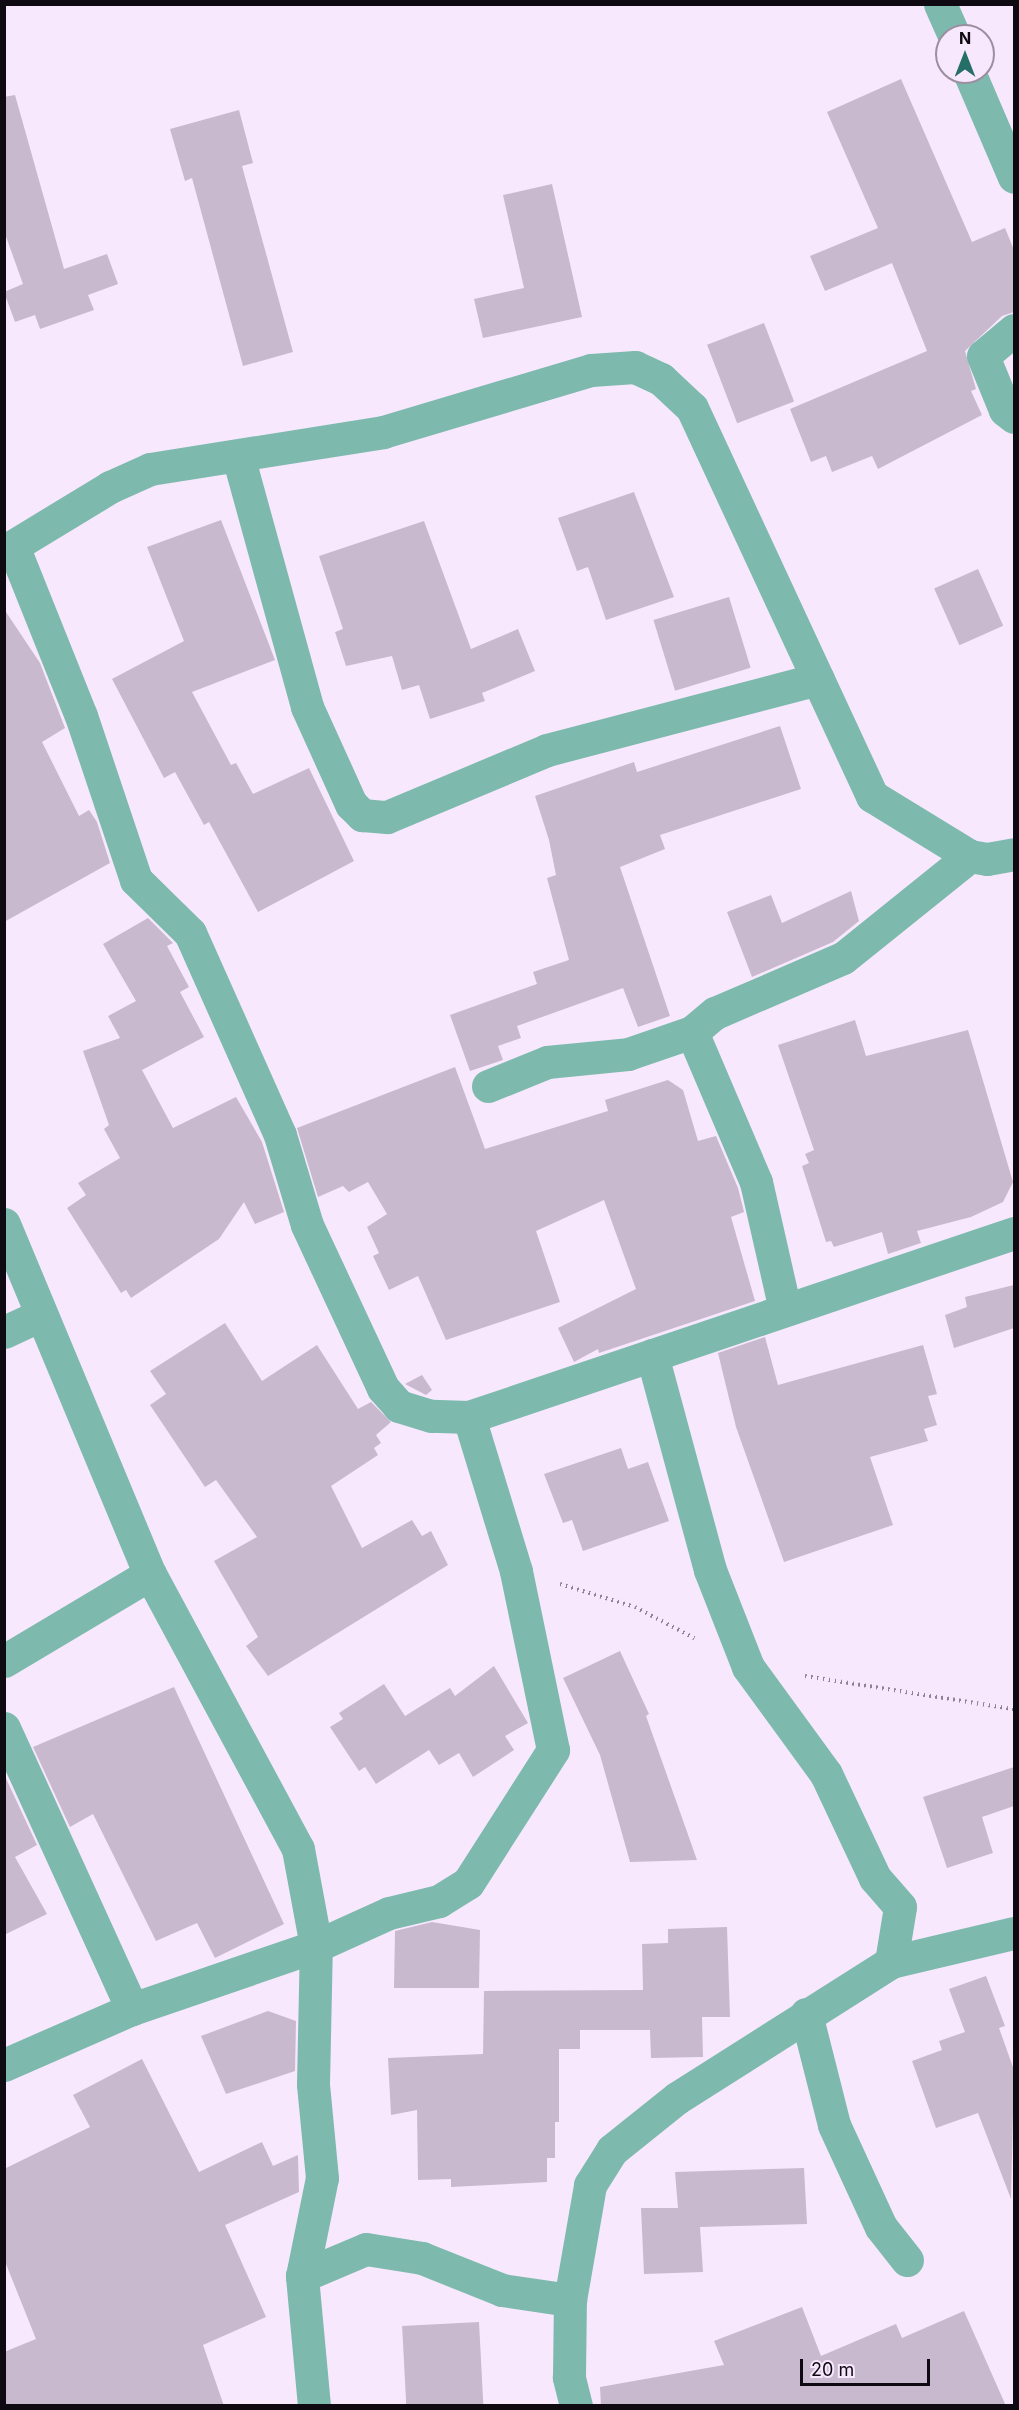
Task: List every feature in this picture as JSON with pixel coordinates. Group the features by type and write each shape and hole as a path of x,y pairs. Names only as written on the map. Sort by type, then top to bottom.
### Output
{"street":[{"path":"940,4 949,24"},
{"path":"974,84 1014,177"},
{"path":"1014,330 983,356 1005,410 1014,417"},
{"path":"1014,854 987,859 970,856 872,796 692,408 661,379 635,367 591,370 383,432 249,451 238,456 150,469 110,487 9,549 81,716 136,880 190,933 280,1135 307,1225 383,1388 399,1406 431,1416 470,1417 1014,1233"},
{"path":"238,456 307,707 351,804 362,815 387,817 547,750 818,679"},
{"path":"488,1086 547,1062 627,1054 692,1032 715,1013 843,958 970,856"},
{"path":"692,1032 756,1182 785,1310"},
{"path":"4,1224 150,1574 298,1849 316,1946 313,2084 322,2178 302,2276 314,2406"},
{"path":"4,1332 41,1315"},
{"path":"652,1355 710,1570 748,1667 826,1774 875,1878 900,1907 891,1962"},
{"path":"4,2066 132,2009 316,1946 389,1913 439,1901 468,1883 553,1750 516,1571 470,1417"},
{"path":"4,1661 150,1574"},
{"path":"4,1728 132,2009"},
{"path":"576,2406 569,2377 570,2300 590,2185 612,2151 677,2098 891,1962 1014,1933"},
{"path":"806,2014 838,2135 881,2227 907,2260"},
{"path":"302,2276 366,2249 422,2258 502,2290 570,2300"}],"building":[{"path":"901,79 972,242 1005,228 1014,250 1014,312 1002,316 965,351 976,389 971,391 982,415 878,469 872,456 832,472 826,456 811,462 790,409 927,351 892,263 825,291 810,256 878,228 827,112"},
{"path":"15,95 64,269 107,254 118,284 88,295 94,310 40,329 35,315 15,322 4,292 23,284 4,231 4,97"},
{"path":"239,110 253,163 242,166 293,352 243,366 192,178 185,181 170,129"},
{"path":"552,184 582,317 483,338 474,299 524,288 503,195"},
{"path":"764,323 794,401 737,423 707,345"},
{"path":"634,492 674,597 606,620 588,567 577,571 558,518"},
{"path":"221,520 275,660 192,692 231,765 236,763 253,794 309,768 354,861 258,912 209,822 204,825 175,772 164,778 112,679 184,641 147,547"},
{"path":"424,521 471,649 518,629 535,671 482,693 485,701 430,719 419,685 402,690 392,656 346,666 335,632 343,629 319,556"},
{"path":"978,569 1003,626 959,645 934,589"},
{"path":"729,597 751,668 675,691 653,620"},
{"path":"4,609 40,663 65,728 42,742 79,816 89,810 97,822 110,863 4,922"},
{"path":"780,726 801,789 660,835 665,849 620,867 670,1016 638,1027 623,988 517,1026 521,1038 498,1046 503,1060 470,1071 450,1015 537,984 533,972 569,960 547,878 556,875 549,840 535,796 634,762 637,772"},
{"path":"851,891 859,921 833,942 752,977 727,912 771,895 782,923"},
{"path":"148,918 173,943 167,946 189,987 180,992 204,1037 142,1070 173,1128 236,1097 262,1142 284,1212 255,1224 244,1202 219,1239 131,1298 126,1290 121,1293 67,1208 86,1195 78,1183 120,1158 104,1129 109,1125 83,1051 120,1038 108,1016 136,1001 103,944"},
{"path":"855,1020 866,1056 968,1030 1013,1182 1003,1202 971,1217 917,1231 921,1243 888,1254 882,1232 834,1247 831,1241 826,1242 802,1166 809,1163 805,1154 814,1150 778,1045"},
{"path":"455,1067 485,1149 608,1111 605,1100 668,1080 683,1090 698,1141 716,1136 738,1188 744,1212 731,1217 755,1301 599,1353 598,1349 574,1362 558,1328 636,1289 604,1200 536,1231 560,1302 446,1340 418,1276 389,1290 373,1256 379,1253 367,1227 387,1214 368,1182 349,1192 343,1186 318,1197 297,1128"},
{"path":"1014,1285 1014,1328 954,1348 945,1315 967,1307 965,1297"},
{"path":"225,1323 262,1381 317,1345 358,1409 371,1402 391,1422 376,1435 381,1443 374,1448 378,1455 331,1486 362,1548 412,1520 422,1536 431,1531 448,1565 268,1676 246,1646 258,1637 214,1561 257,1537 216,1480 205,1487 150,1405 166,1394 150,1371"},
{"path":"765,1337 778,1385 923,1345 937,1394 928,1396 937,1425 924,1429 928,1441 870,1457 893,1525 784,1562 736,1427 718,1353"},
{"path":"422,1375 432,1390 426,1395 405,1384"},
{"path":"621,1448 628,1469 648,1462 669,1521 583,1551 572,1520 563,1523 544,1474"},
{"path":"620,1651 649,1714 646,1716 697,1860 630,1862 600,1755 563,1678"},
{"path":"494,1666 528,1723 505,1736 514,1750 473,1777 459,1753 439,1765 429,1750 376,1784 365,1767 359,1771 330,1727 343,1719 339,1713 384,1684 405,1716 450,1688 455,1696"},
{"path":"174,1687 284,1924 215,1958 197,1923 156,1941 93,1814 70,1827 33,1747"},
{"path":"1014,1767 1014,1806 982,1817 993,1853 947,1868 923,1797"},
{"path":"4,1774 37,1845 15,1857 47,1914 4,1935"},
{"path":"432,1922 480,1930 479,1988 394,1988 395,1931"},
{"path":"727,1927 730,2017 702,2017 703,2057 651,2058 650,2030 580,2030 580,2049 559,2049 559,2122 555,2122 555,2158 547,2158 547,2182 451,2187 451,2179 418,2180 417,2110 391,2115 388,2058 483,2054 484,1991 643,1990 642,1944 668,1943 668,1929"},
{"path":"986,1976 1005,2026 999,2028 1014,2070 1011,2199 978,2113 936,2128 912,2061 942,2050 939,2041 965,2032 949,1989"},
{"path":"268,2011 296,2021 295,2071 226,2094 201,2036"},
{"path":"142,2059 199,2172 262,2142 273,2166 298,2155 299,2192 225,2225 266,2317 203,2345 224,2406 4,2406 4,2352 36,2339 4,2259 4,2169 90,2127 73,2095"},
{"path":"804,2168 807,2224 700,2227 703,2272 644,2274 641,2208 678,2208 675,2172"},
{"path":"802,2307 821,2356 896,2324 902,2338 964,2311 1006,2406 601,2406 600,2387 724,2365 714,2341"},
{"path":"479,2322 483,2406 406,2406 402,2326"}]}
